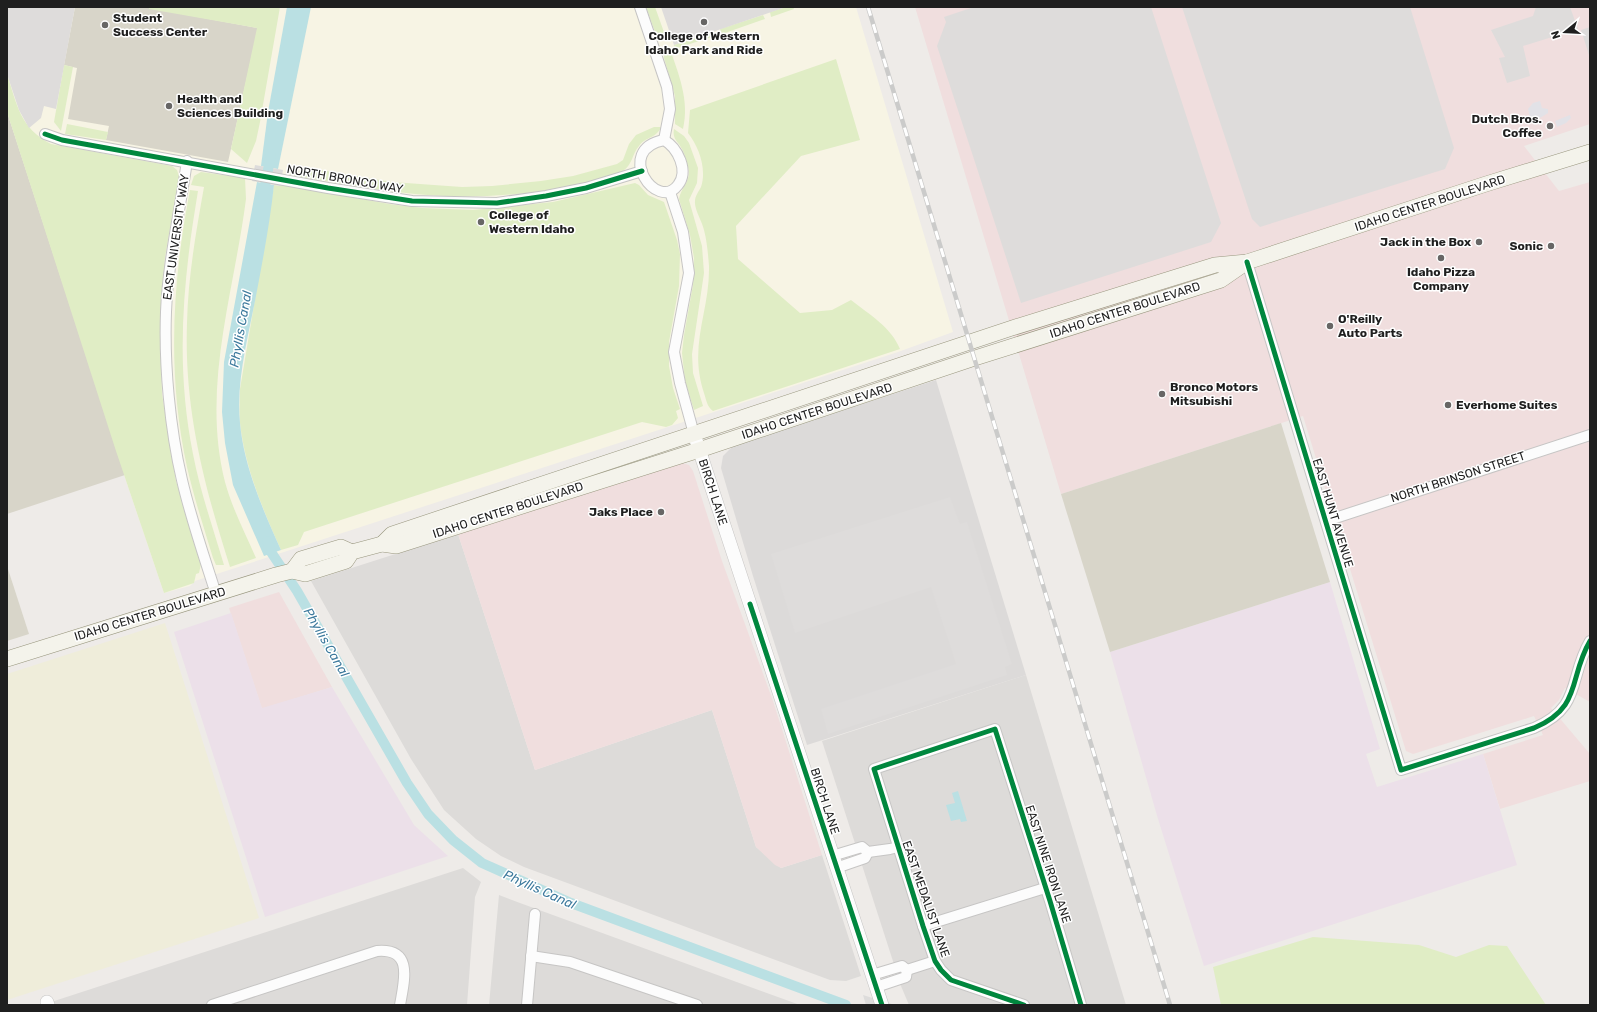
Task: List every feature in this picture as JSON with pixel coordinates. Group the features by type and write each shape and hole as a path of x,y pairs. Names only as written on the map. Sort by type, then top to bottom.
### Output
{"main road":[{"name":"IDAHO CENTER BOULEVARD","path":"382,544 392,534 1005,331 1215,265 1247,262 1486,184 1590,152"},
{"name":"IDAHO CENTER BOULEVARD","path":"7,659 276,575 292,571 305,574 346,561 352,552 382,544 396,546 700,450 975,358 1221,280 1247,262"}],"street":[{"path":"640,7 667,87 670,109 664,140"},
{"name":"NORTH BRONCO WAY","path":"45,134 62,140 412,201 498,202 546,196 586,188 642,171"},
{"path":"664,140 671,144 677,152 682,171 679,184 670,192 665,193 651,186 645,179 640,163 646,148 652,144 664,140"},
{"name":"EAST UNIVERSITY WAY","path":"187,161 171,261 166,311 166,362 170,405 182,480 216,594"},
{"path":"670,192 683,232 689,273 674,352 680,383 694,434"},
{"name":"EAST HUNT AVENUE","path":"1247,262 1401,770 1534,728 1551,719 1563,708 1572,692 1590,641"},
{"name":"BIRCH LANE","path":"694,434 881,1003"},
{"name":"NORTH BRINSON STREET","path":"1326,521 1590,435"},
{"name":"EAST MEDALIST LANE","path":"996,728 874,769 935,961 941,970 951,980 1024,1005"},
{"name":"EAST NINE IRON LANE","path":"996,728 1081,1005"},
{"path":"834,862 862,847 868,852 898,847"},
{"path":"924,926 1045,888"},
{"path":"527,1005 535,914"},
{"path":"212,1005 377,950 386,950 396,953 400,957 404,967 400,1005"},
{"path":"531,956 570,962 697,1005"},
{"path":"907,970 935,961"},
{"path":"872,975 902,966 907,970"},
{"path":"876,987 906,977 907,970"}],"shaded area":[{"name":"College of Western Idaho","path":"7,7 856,7 953,332 898,352 195,581 190,586 164,593 116,451 7,112"},
{"path":"7,7 75,7 56,109 44,106 41,118 29,128 19,110 7,74"},
{"path":"75,7 144,7 258,28 228,162 106,140 109,126 68,119 77,68 64,65"},
{"name":"College of Western Idaho Park and Ride","path":"661,7 786,7 674,45"},
{"path":"915,7 1590,7 1590,124 1524,146 1559,191 1590,182 1590,702 1565,688 1559,700 1551,708 1590,754 1590,781 1500,809 1483,754 1543,735 1534,716 1413,754 1406,751 1303,416 1061,494"},
{"path":"974,7 1151,7 1221,223 1211,242 1021,303 937,46 946,22 944,17"},
{"path":"1182,7 1410,7 1454,148 1445,169 1260,227 1252,219"},
{"path":"1536,7 1570,7 1578,29 1523,46 1530,76 1507,83 1499,58 1505,57 1491,30 1533,16"},
{"path":"1590,27 1590,58 1581,30"},
{"path":"1540,101 1542,108 1548,109 1548,113 1535,121 1530,117 1528,109 1533,103"},
{"path":"7,112 125,475 7,514"},
{"path":"1570,115 1571,118 1566,123 1557,127 1555,121"},
{"path":"936,380 1026,675 807,745 753,576 721,468 723,456 733,446"},
{"path":"1281,423 1330,582 1110,652 1061,494"},
{"path":"679,462 689,465 693,471 722,561 773,701 822,855 781,868 775,865 756,847 712,710 535,770 458,534"},
{"path":"950,497 960,524 967,522 1012,664 1005,667 1007,675 828,734 821,709 956,664 931,587 795,633 771,554"},
{"path":"458,534 535,770 712,710 756,847 781,868 822,855 861,976 846,981 830,980 524,867 501,856 476,839 444,810 411,759 311,581"},
{"path":"7,566 29,634 7,641"},
{"path":"1330,582 1380,749 1366,754 1377,787 1483,754 1517,865 1204,966 1158,819 1110,652"},
{"path":"279,592 332,687 262,709 229,608"},
{"path":"231,613 262,708 332,687 414,825 448,856 265,917 174,632"},
{"path":"165,623 259,918 7,1000 7,674"},
{"path":"1026,675 1126,1005 909,1005 901,986 822,741"},
{"path":"463,868 481,882 475,897 467,1005 42,1005"},
{"path":"499,895 520,903 800,1005 489,1005"}],"green space":[{"path":"149,7 280,7 256,141 247,163 231,149 257,28 149,9"},
{"path":"646,7 655,7 665,35 659,36 655,32"},
{"path":"786,7 793,7 794,9 771,17 770,12"},
{"path":"763,15 765,19 722,34 720,29"},
{"path":"713,32 715,36 675,48 674,45"},
{"path":"669,46 684,97 685,118 683,129 675,124 675,96 664,58 664,51"},
{"path":"836,59 860,140 801,156 736,226 738,259 800,313 832,310 851,300 886,328 900,349 713,411 708,405 704,393 698,359 709,266 705,234 695,204 696,197 703,180 703,173 699,151 688,133 690,110"},
{"path":"64,65 73,67 61,131 54,122"},
{"path":"7,74 17,106 26,123 32,131 51,144 172,166 177,170 179,176 165,257 160,334 162,394 176,481 201,564 199,573 196,574 194,583 164,593 116,451 7,112"},
{"path":"67,124 108,132 106,140 65,134"},
{"path":"654,127 661,127 657,133 642,143 637,149 629,165 618,174 612,177 571,186 532,192 493,196 435,196 384,190 289,175 309,168 392,182 462,187 492,186 541,181 573,176 617,164 623,160 629,144 636,135"},
{"path":"674,129 684,136 689,143 698,168 697,183 689,200 702,246 704,273 692,354 693,373 703,406 694,410 685,381 682,353 693,285 694,258 690,235 679,199 689,176 689,172 684,153 675,138"},
{"path":"201,172 245,178 246,199 222,340 216,411 219,446 225,482 235,511 256,558 230,567 204,477 192,417 189,386 187,323 189,289 195,238 204,187 191,185 194,176"},
{"path":"635,183 639,185 648,195 664,202 677,240 680,254 679,286 669,342 669,366 673,388 680,409 676,411 678,418 672,425 666,427 642,422 304,532 298,545 281,550 261,504 250,472 242,440 240,423 240,389 274,185 280,186 280,184 389,204 422,208 473,210 553,202"},
{"path":"190,190 198,191 188,257 183,322 184,387 187,421 199,482 224,565 216,565 196,502 187,467 176,398 174,328 176,294 179,259"},
{"path":"1313,937 1419,945 1456,957 1489,945 1507,946 1546,1005 1221,1005 1213,967"}],"water":[{"path":"287,7 311,7 278,169 261,166 268,112"},
{"path":"257,182 274,185 264,254 241,375 239,407 242,439 250,472 261,504 281,550 264,556 233,485 225,443 222,412 224,362"},
{"path":"958,791 967,821 961,822 960,819 951,821 946,805 955,803 952,793"}],"pier":[{"path":"255,165 283,170 280,186 252,181"},
{"path":"863,995 895,1005 866,1005"}],"waterway":[{"name":"Phyllis Canal","path":"263,196 271,154"},
{"name":"Phyllis Canal","path":"267,541 271,552 297,591 407,783 428,814 453,840 482,863 571,903 846,1005"}],"railway":[{"path":"868,7 1170,1005"}],"cycle path":[{"path":"45,134 62,140 328,188 412,201 497,203 546,196 586,188 642,171"},
{"path":"1247,262 1401,770 1534,728 1550,720 1560,711 1567,701 1583,654 1590,641"},
{"path":"750,604 882,1005"},
{"path":"1024,1005 951,980 941,970 935,961 874,769 995,729 1050,901 1081,1005"}],"place":[{"name":"College of Western Idaho Park and Ride","path":"704,22"},
{"name":"Student Success Center","path":"105,25"},
{"name":"Health and Sciences Building","path":"169,106"},
{"name":"Dutch Bros. Coffee","path":"1550,126"},
{"name":"College of Western Idaho","path":"481,222"},
{"name":"Jack in the Box","path":"1479,242"},
{"name":"Sonic","path":"1551,246"},
{"name":"Idaho Pizza Company","path":"1441,258"},
{"name":"O'Reilly Auto Parts","path":"1330,326"},
{"name":"Bronco Motors Mitsubishi","path":"1162,394"},
{"name":"Everhome Suites","path":"1448,405"},
{"name":"Jaks Place","path":"661,512"}]}
